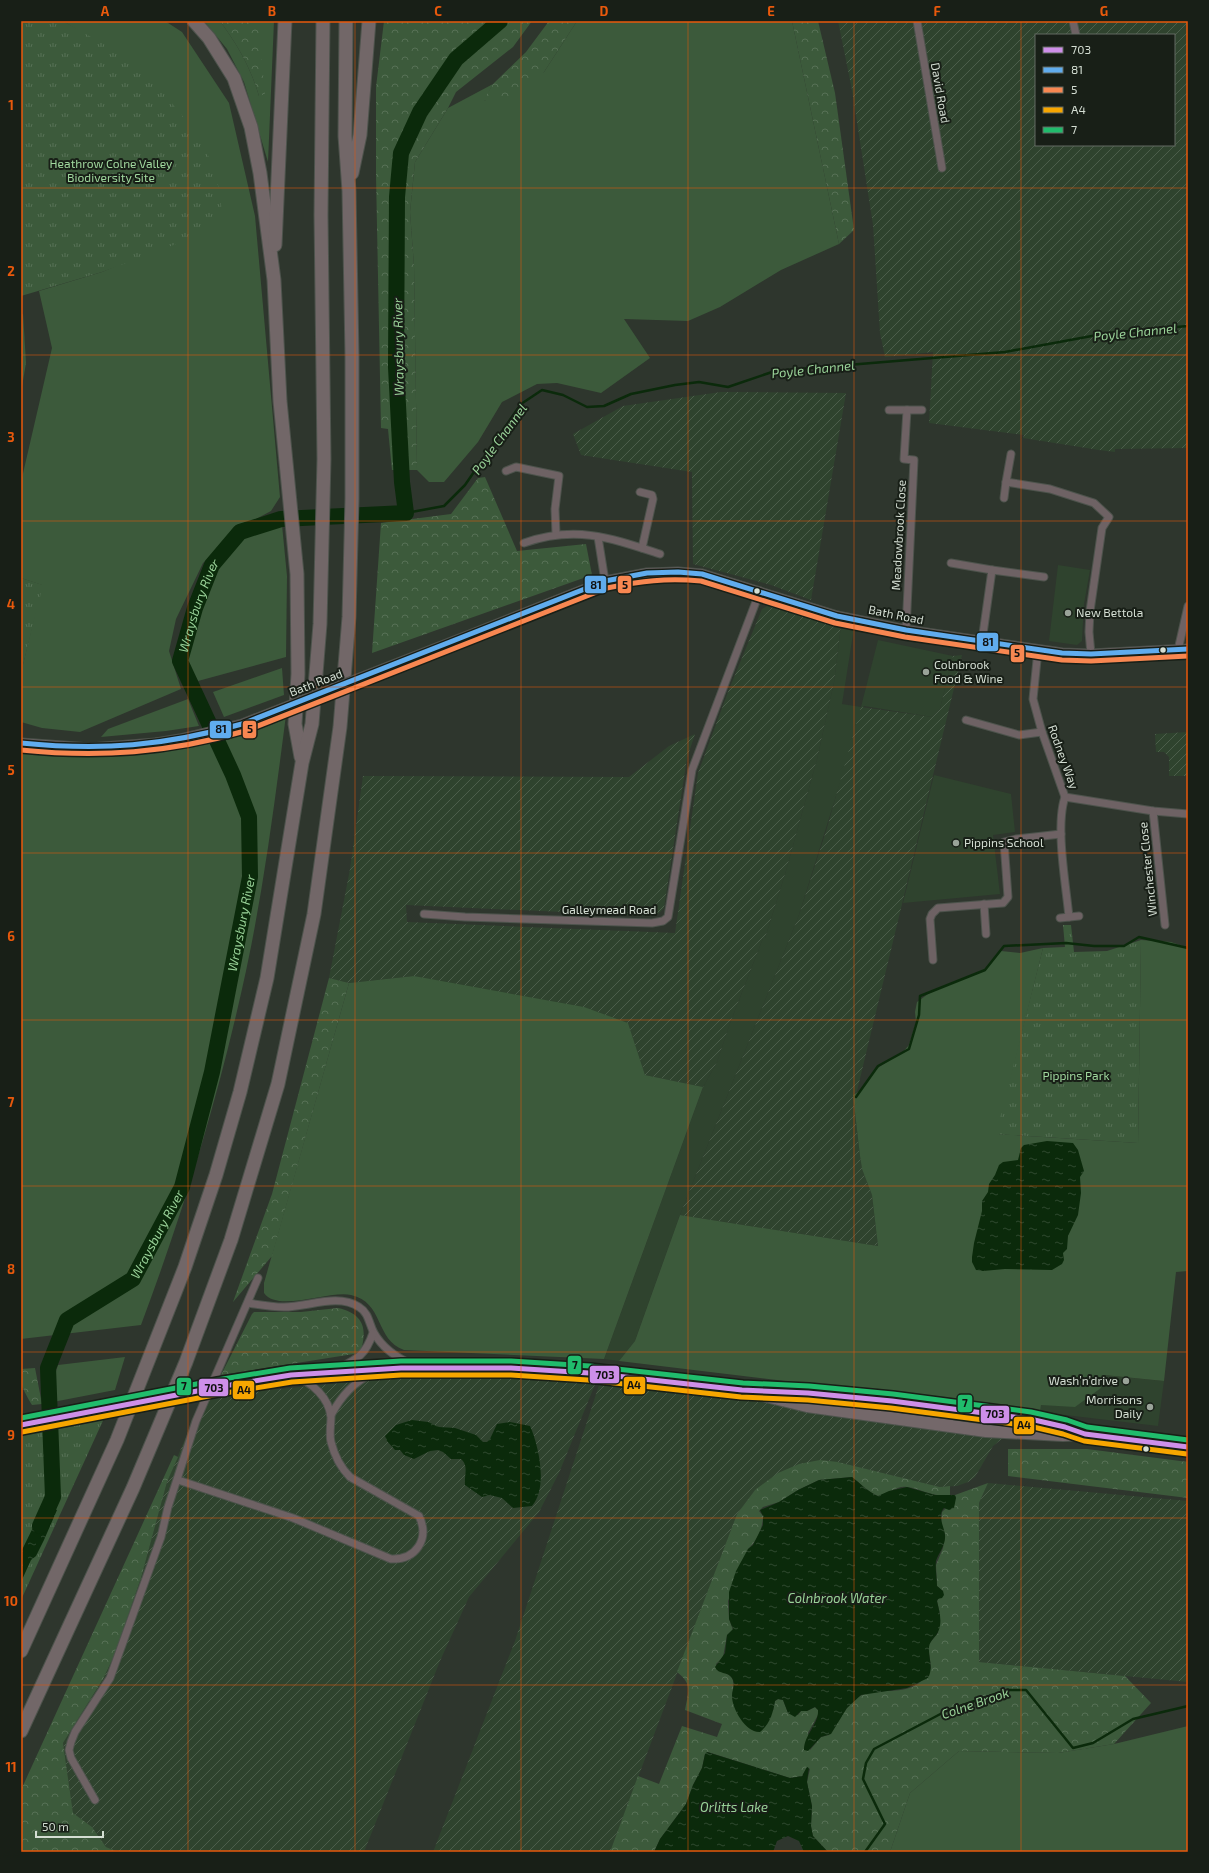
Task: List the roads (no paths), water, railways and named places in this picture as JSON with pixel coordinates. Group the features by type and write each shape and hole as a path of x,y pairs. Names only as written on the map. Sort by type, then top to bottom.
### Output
{"highway":[{"path":"194,21 209,38 234,78 251,128 260,173 274,280 280,401 288,500 293,539 298,624 298,674 295,724 302,763"},
{"path":"274,280 285,21"},
{"path":"21,1651 146,1370 185,1267 216,1175 240,1092 267,978 302,763 312,724 320,624 323,498 321,215 323,21"},
{"path":"21,1731 133,1488 186,1362 230,1240 278,1084 314,914 328,823 340,727 349,617 352,499 349,191 345,136 346,21"},
{"path":"349,191 360,135 369,21"},
{"path":"21,1425 218,1387 291,1375 419,1367 511,1368 590,1373 742,1390 808,1393 981,1412 1030,1419 1065,1427 1085,1434"},
{"path":"742,1390 807,1406 981,1430 1024,1434 1085,1434 1188,1447"}],"street":[{"name":"David Road","path":"917,21 942,168"},
{"path":"1073,21 1076,34"},
{"path":"888,410 922,410"},
{"name":"Meadowbrook Close","path":"906,630 914,465 914,460 904,459 907,410"},
{"path":"1004,498 1011,454"},
{"name":"Meadowbrook Close","path":"914,465 922,465"},
{"path":"506,472 516,467 560,476 555,509 556,534"},
{"path":"1006,482 1050,488 1094,503 1110,517 1102,528 1090,611 1089,632 1091,654"},
{"path":"640,492 654,498 642,548"},
{"path":"524,543 544,536 556,534 585,533 660,554"},
{"path":"598,536 605,581"},
{"path":"951,563 1044,577"},
{"path":"982,641 992,570"},
{"name":"Bath Road","path":"21,743 90,748 156,743 180,739 242,724 605,581 647,573 678,572 702,574 837,616 906,630 1038,650 1091,654 1188,649"},
{"name":"Galleymead Road","path":"424,914 465,917 652,923 663,921 668,917 680,851 692,770 760,591"},
{"path":"1178,650 1188,606"},
{"name":"Rodney Way","path":"1038,650 1033,699 1042,732 1065,797 1153,811 1188,814"},
{"path":"966,720 1019,735 1042,732"},
{"path":"1065,797 1061,808 1061,834 1069,917"},
{"name":"Winchester Close","path":"1153,811 1165,926"},
{"path":"934,960 930,919 932,914 938,908 1003,903 1008,896 1004,842 1016,839 1061,834"},
{"path":"984,904 986,934"},
{"path":"1060,918 1079,916"},
{"path":"95,1800 71,1758 69,1750 71,1742 75,1732 110,1678 161,1537 168,1507 196,1421 258,1278"},
{"path":"248,1303 284,1307 342,1301 361,1308 370,1321 373,1332 393,1355 419,1367"},
{"path":"332,1372 360,1357 368,1345 373,1332"},
{"path":"331,1415 341,1397 350,1387 360,1379 381,1369"},
{"path":"178,1480 294,1518 391,1559 406,1558 413,1553 422,1539 423,1528 419,1516 350,1477 337,1458 331,1440 331,1415 326,1404 308,1382 291,1375"}],"water":[{"path":"1047,1141 1073,1143 1078,1150 1084,1171 1080,1177 1081,1193 1078,1215 1068,1236 1067,1249 1063,1253 1064,1260 1062,1264 1052,1270 976,1270 972,1262 972,1257 982,1211 982,1201 988,1192 989,1184 999,1165 1003,1162 1018,1160 1021,1148 1024,1145"},
{"path":"412,1420 428,1422 439,1427 455,1428 476,1435 483,1442 487,1442 490,1439 497,1424 510,1422 530,1426 539,1455 541,1478 540,1489 532,1506 513,1508 502,1498 490,1495 482,1497 465,1485 466,1468 461,1459 451,1459 443,1452 438,1450 430,1451 414,1459 404,1455 400,1450 395,1450 387,1441 385,1436 396,1425"},
{"name":"Colnbrook Water","path":"852,1477 878,1496 889,1491 907,1487 935,1495 955,1495 956,1498 954,1508 949,1510 944,1508 941,1514 945,1539 936,1561 937,1586 943,1591 944,1595 937,1601 940,1624 938,1632 929,1647 931,1670 928,1678 907,1688 861,1695 847,1708 831,1734 821,1737 808,1751 804,1750 806,1739 818,1715 818,1710 815,1707 807,1711 801,1711 795,1717 788,1713 783,1700 778,1699 775,1701 769,1722 763,1729 760,1732 750,1729 741,1719 734,1707 732,1696 734,1686 733,1680 729,1675 719,1671 715,1667 725,1653 727,1635 733,1629 729,1619 729,1592 736,1571 748,1549 753,1545 763,1525 763,1516 760,1510 779,1502 798,1490 819,1480"},
{"path":"44,1505 57,1510 36,1556 31,1560 21,1582 21,1552"},
{"name":"Orlitts Lake","path":"707,1752 790,1778 802,1776 807,1767 809,1768 807,1782 812,1806 811,1826 813,1836 828,1852 804,1852 799,1841 788,1836 777,1841 773,1852 654,1852 660,1839 686,1804 693,1785 702,1768 705,1754"}],"waterway":[{"name":"Wraysbury River","path":"40,1526 53,1497 48,1368 67,1320 133,1279 182,1187 212,1072 250,877 249,817 233,775 180,661 195,608 212,565 240,532 281,519 406,513 402,482 396,367 397,197 401,153 420,112 456,59 500,21"},
{"name":"Poyle Channel","path":"406,513 444,506 465,485 521,404 542,390 563,395 587,407 604,406 631,394 675,385 699,382 728,387 775,371 1005,352 1108,333 1188,326"},
{"path":"856,1097 878,1066 909,1049 919,1015 920,996 985,970 1004,946 1066,943 1094,946 1124,946 1139,937 1188,948"},
{"name":"Colne Brook","path":"865,1852 885,1824 863,1779 866,1763 874,1749 948,1710 1007,1690 1026,1690 1073,1748 1093,1743 1133,1719 1188,1706"}],"place":[{"name":"New Bettola","path":"1068,613"},
{"name":"Colnbrook Food & Wine","path":"926,672"},
{"name":"Pippins School","path":"956,843"},
{"name":"Wash’n’drive","path":"1126,1381"},
{"name":"Morrisons Daily","path":"1150,1407"}],"park label":[{"name":"Heathrow Colne Valley Biodiversity Site","path":"111,171"},
{"name":"Pippins Park","path":"1076,1076"}]}
